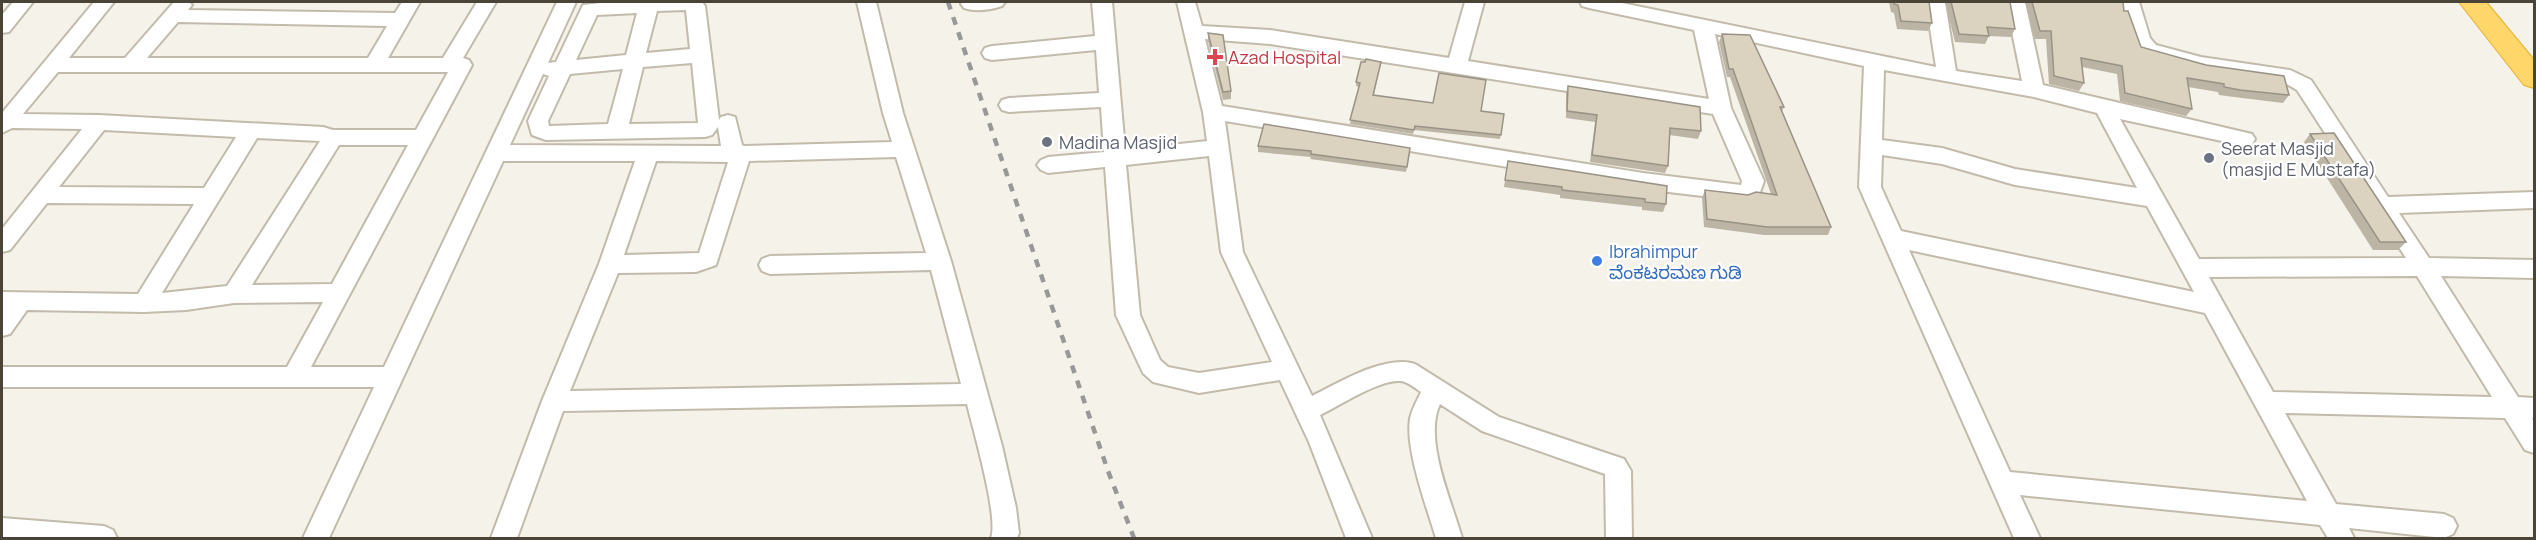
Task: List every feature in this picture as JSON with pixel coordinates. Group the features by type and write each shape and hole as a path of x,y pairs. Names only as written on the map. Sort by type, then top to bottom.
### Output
{"highway":[{"path":"2472,2 2535,78"}],"street":[{"path":"2,27 23,2"},
{"path":"3,122 104,2"},
{"path":"374,66 411,2"},
{"path":"449,65 486,2"},
{"path":"316,538 566,2"},
{"path":"867,2 893,113 940,261 990,446 1003,508 1006,533 1004,538"},
{"path":"971,4 995,2"},
{"path":"1102,2 1128,315 1151,366 1161,375 1199,383 1287,369"},
{"path":"1186,2 1213,112 1216,148 1232,252 1306,410 1359,538"},
{"path":"1456,68 1475,2"},
{"path":"1597,2 1947,76 2034,90 2103,108 2245,139"},
{"path":"1936,2 1947,76"},
{"path":"2016,2 2034,90"},
{"path":"2130,2 2141,40 2149,50 2200,64 2290,77 2304,85 2423,267 2523,408 2535,443"},
{"path":"684,3 695,6 701,55 709,126 697,132 546,133 539,130 537,125 590,9 684,3"},
{"path":"616,133 649,5"},
{"path":"130,65 178,9 400,20"},
{"path":"1213,112 1643,181 1745,193 1751,189 1752,181 1721,108 1703,26"},
{"path":"1192,32 1270,37 1721,108"},
{"path":"992,52 1106,42"},
{"path":"535,71 701,55"},
{"path":"1874,61 1870,187 2027,538"},
{"path":"52,65 462,65 294,377"},
{"path":"1009,105 1110,99"},
{"path":"2103,108 2341,538"},
{"path":"3,122 99,122 322,134 333,137 423,138"},
{"path":"2,244 99,122"},
{"path":"728,122 732,149 741,154"},
{"path":"144,303 251,130"},
{"path":"234,294 333,137"},
{"path":"1871,146 1942,156 2015,177 2154,199"},
{"path":"1048,165 1216,148"},
{"path":"496,153 741,154 904,150"},
{"path":"504,538 554,400 610,264 648,154"},
{"path":"610,264 696,263 708,259 741,154"},
{"path":"42,195 210,196"},
{"path":"2383,205 2535,200"},
{"path":"1893,238 2212,305"},
{"path":"770,265 940,261"},
{"path":"2192,268 2535,269"},
{"path":"2,327 11,301 144,303 186,301 234,294 341,293"},
{"path":"1306,410 1392,371 1407,371 1491,424 1615,467 1618,471 1619,538"},
{"path":"2,377 393,377"},
{"path":"1435,390 1426,406 1422,423 1424,443 1449,538"},
{"path":"554,400 975,394"},
{"path":"2266,402 2523,408"},
{"path":"2002,482 2444,526"},
{"path":"2,530 104,538"}],"building":[{"path":"1894,2 1929,2 1932,23 1901,21 1898,5"},
{"path":"1951,2 2010,2 2015,29 1987,27 1989,36 1959,34"},
{"path":"2032,2 2123,2 2124,11 2128,11 2141,47 2206,65 2284,76 2289,95 2240,90 2224,87 2224,84 2187,78 2192,109 2125,93 2122,66 2081,58 2084,83 2054,76 2051,31 2040,31"},
{"path":"1208,33 1223,35 1231,91 1223,92"},
{"path":"1722,34 1750,35 1784,107 1780,107 1831,227 1767,227 1707,219 1705,190 1748,195 1756,192 1777,195 1733,69 1729,69"},
{"path":"1366,59 1381,62 1373,95 1433,103 1439,73 1486,80 1481,111 1504,114 1501,135 1415,126 1414,130 1350,120 1360,83 1356,82 1361,62 1365,62"},
{"path":"1568,86 1700,107 1701,131 1670,128 1668,166 1592,155 1597,115 1567,111"},
{"path":"1264,124 1410,148 1407,167 1311,154 1311,151 1258,146"},
{"path":"2334,133 2406,242 2380,242 2310,134"},
{"path":"1508,161 1667,186 1666,204 1645,202 1645,199 1562,190 1562,187 1505,180"}],"railway":[{"path":"948,2 1108,471 1134,538"}],"place":[{"name":"Azad Hospital","path":"1215,57"},
{"name":"Madina Masjid","path":"1047,142"},
{"name":"Seerat Masjid (masjid E Mustafa)","path":"2209,158"},
{"name":"Ibrahimpur ವೆಂಕಟರಮಣ ಗುಡಿ","path":"1597,261"}]}
